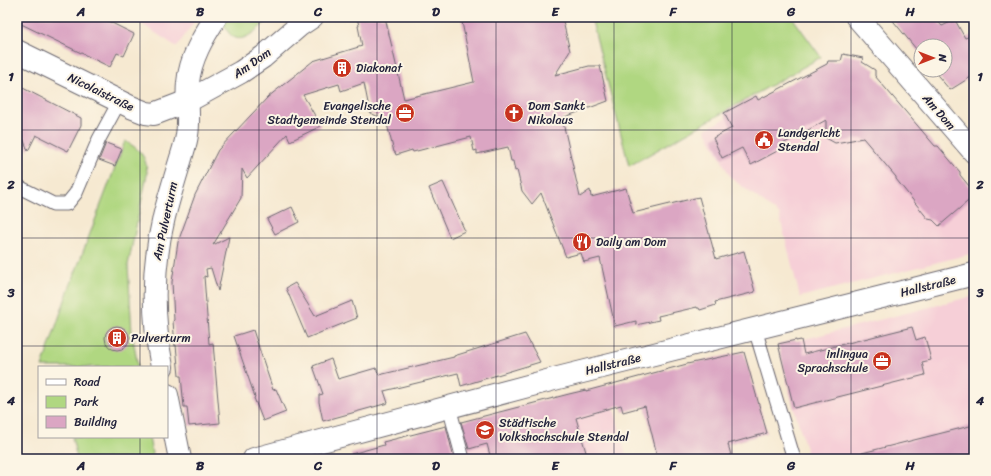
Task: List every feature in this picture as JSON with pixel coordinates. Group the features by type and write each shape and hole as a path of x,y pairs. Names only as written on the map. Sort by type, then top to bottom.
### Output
{"street":[{"name":"Am Pulverturm","path":"162,366 158,349 155,314 154,279 158,248 164,216 187,136 189,76 197,51 205,33 216,17"},
{"name":"Am Dom","path":"188,101 241,72 263,57 300,25 312,17"},
{"name":"Am Dom","path":"857,17 974,152"},
{"name":"Nicolaistraße","path":"17,51 119,102 146,113 154,114 188,101"},
{"name":"Hallstraße","path":"254,459 566,376 974,274"},
{"path":"168,401 180,459"}],"lane":[{"path":"17,186 53,204 67,204 76,193 99,139 119,102"},
{"path":"754,329 794,459"},
{"path":"449,407 463,459"}],"shaded area":[{"path":"131,17 197,17 177,47"},
{"path":"843,54 863,58 861,68 872,68 874,70 874,74 937,149 937,146 939,146 958,170 960,170 960,172 957,172 974,192 974,253 800,297 779,214 731,178 705,129 727,118 724,113 756,96 758,100 827,64 828,62 840,63"},
{"path":"973,296 974,459 809,459 794,408 778,344 801,340"},
{"path":"608,385 627,459 454,459 445,426"}],"green space":[{"path":"226,17 272,17 246,37 239,39 228,32 223,22"},
{"path":"591,17 792,17 821,57 629,166"},
{"path":"125,141 139,151 146,163 147,169 128,265 132,333 138,366 42,366 66,297"},
{"path":"72,438 149,438 153,459 77,459"}],"building":[{"path":"17,17 100,17 134,34 124,56 117,53 110,67 17,22"},
{"path":"357,17 385,17 404,99 474,82 461,17 562,17 570,51 555,75 589,66 600,66 608,101 562,118 580,197 590,190 591,197 626,188 633,213 699,197 716,259 744,251 755,292 715,302 716,305 700,310 697,307 658,316 659,320 636,325 636,321 615,326 600,258 584,262 581,253 566,257 541,193 532,204 522,191 517,170 515,171 513,161 511,161 508,147 477,154 477,150 474,151 471,137 396,155 386,120 370,113 364,83 341,91 339,84 303,95 321,126 290,141 287,134 247,178 242,169 241,198 213,245 229,237 218,291 211,268 206,269 207,277 204,276 209,344 213,343 220,423 189,426 187,407 184,407 181,376 179,376 176,345 175,346 172,282 178,242 195,195 218,150 268,97 313,61 362,46"},
{"path":"890,17 934,17 942,26 955,20 965,38 974,35 974,75 950,90 940,78 953,78 953,38 913,38 913,45"},
{"name":"Landgericht Stendal","path":"843,54 863,58 862,62 875,70 875,76 935,146 938,146 960,172 960,175 974,192 974,196 939,226 933,220 928,219 896,179 896,177 863,138 835,143 826,138 826,120 781,145 783,148 751,165 742,148 722,158 713,138 732,128 724,113 756,96 758,100 827,64 828,61 841,61"},
{"path":"17,85 81,118 81,125 68,151 36,135 28,151 21,133 17,131"},
{"path":"106,143 122,149 115,166 99,160"},
{"path":"443,182 465,231 450,238 429,188"},
{"path":"292,207 299,222 275,234 267,219"},
{"path":"295,283 315,316 352,301 357,318 307,338 286,288"},
{"name":"Pulverturm","path":"117,326 126,329 129,338 126,347 117,350 108,347 105,338 108,329"},
{"path":"912,327 916,340 925,337 931,360 922,362 925,375 794,408 778,344 801,340 804,354"},
{"path":"253,330 273,390 276,389 286,412 263,421 234,336"},
{"path":"525,334 540,362 461,386 458,373 384,391 388,403 323,421 319,395 323,394 313,366 331,359 338,379 376,368 379,375 454,357"},
{"path":"744,352 767,433 728,444 732,459 658,459 645,406 623,412 621,405 576,418 588,459 491,459 487,444 469,449 461,422 687,364"},
{"path":"974,425 974,459 862,459 862,453"},
{"path":"446,426 454,459 352,459 351,454 384,445 383,442"}],"place":[{"name":"Diakonat","path":"342,68"},
{"name":"Evangelische Stadtgemeinde Stendal","path":"405,113"},
{"name":"Dom Sankt Nikolaus","path":"514,113"},
{"name":"Landgericht Stendal","path":"764,140"},
{"name":"Daily am Dom","path":"582,242"},
{"name":"Pulverturm","path":"117,338"},
{"name":"inlingua Sprachschule","path":"882,361"},
{"name":"Städtische Volkshochschule Stendal","path":"485,430"}]}
